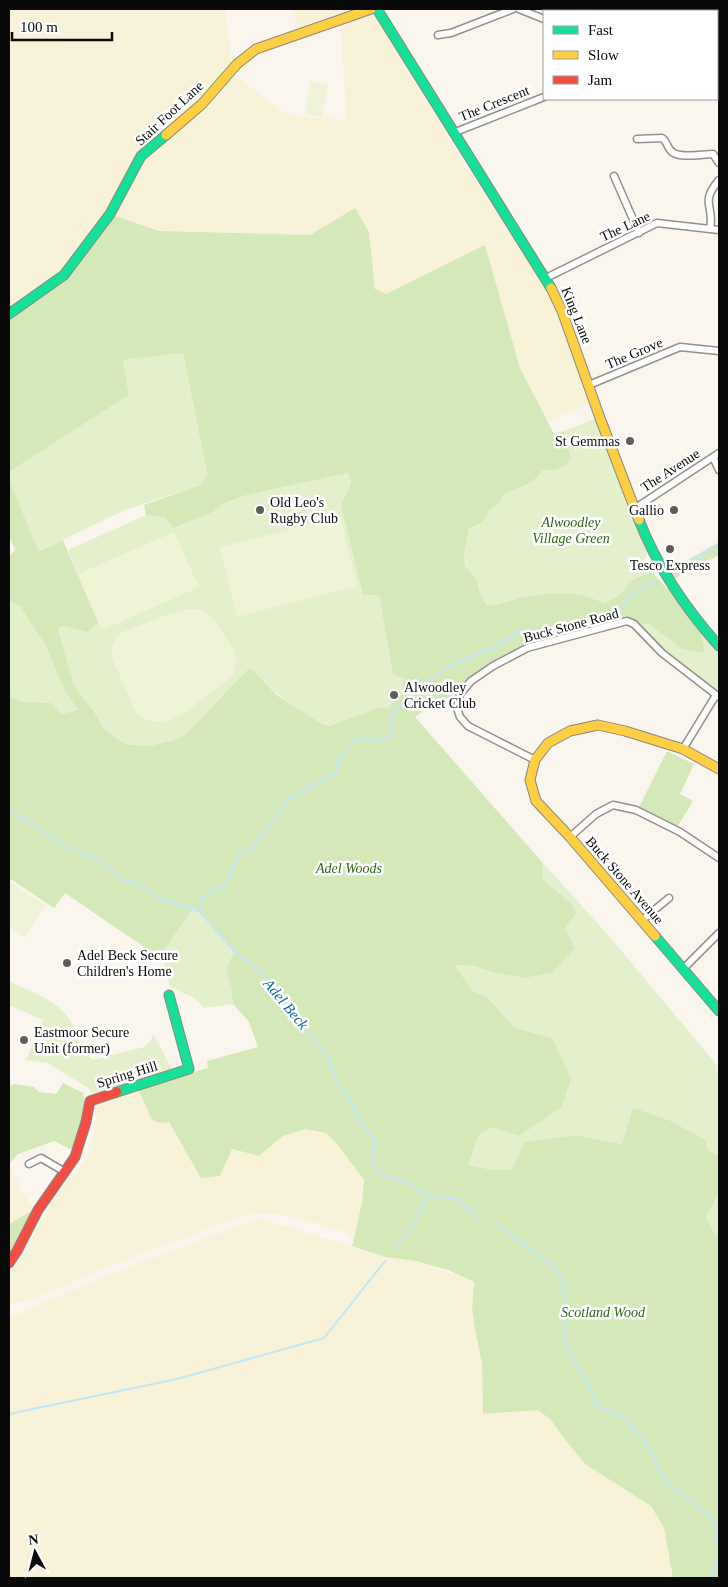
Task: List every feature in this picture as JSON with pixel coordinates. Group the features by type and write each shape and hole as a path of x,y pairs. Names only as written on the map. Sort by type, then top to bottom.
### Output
{"street":[{"name":"Stair Foot Lane","path":"9,314 64,274 110,214 141,156 202,104 237,64 256,49 371,9"},
{"name":"King Lane","path":"376,9 546,278 562,310 599,416 647,541 698,622 717,639"},
{"path":"438,35 451,33 513,9"},
{"path":"519,9 543,18"},
{"name":"The Crescent","path":"453,133 543,97"},
{"path":"637,139 662,138 675,154 688,156 713,154 719,163"},
{"path":"614,176 639,233"},
{"path":"710,229 708,201 710,192 719,180"},
{"name":"The Lane","path":"546,278 657,223 719,230"},
{"name":"The Grove","path":"589,385 680,347 719,351"},
{"path":"716,455 719,470"},
{"name":"The Avenue","path":"634,509 716,455"},
{"name":"Buck Stone Road","path":"535,760 468,726 460,717 457,708 460,694 471,681 493,666 527,648 627,621 634,624 662,653 718,696"},
{"path":"683,749 718,696"},
{"path":"535,760 548,744 570,731 598,725 625,730 683,749 719,770"},
{"name":"Buck Stone Avenue","path":"535,760 530,780 536,801 570,837 719,1011"},
{"path":"570,837 596,814 613,805 645,814 680,832 719,858"},
{"path":"641,921 669,898"},
{"path":"684,968 719,933"},
{"name":"Spring Hill","path":"9,1263 38,1210 77,1152 90,1101 189,1069 169,995"},
{"path":"29,1164 41,1158 65,1172"}],"shaded area":[{"path":"9,9 225,9 233,73 279,109 294,116 347,120 340,24 304,38 291,9 372,9 458,154 539,276 557,313 590,404 547,422 520,368 485,245 386,294 375,289 369,232 355,208 310,235 159,231 110,214 64,275 9,314"},
{"path":"138,1089 152,1120 159,1123 169,1122 183,1148 220,1176 232,1149 259,1156 283,1136 305,1129 326,1133 338,1145 364,1180 362,1202 353,1238 342,1231 306,1220 281,1215 251,1213 112,1265 40,1296 9,1305 9,1274 24,1254 52,1201 88,1157 97,1123 95,1112 98,1101"},
{"path":"9,1164 22,1192 32,1206 37,1206 34,1213 31,1211 9,1224"},
{"path":"259,1218 385,1257 416,1261 474,1282 472,1307 482,1363 483,1414 538,1410 551,1420 585,1464 651,1506 664,1528 673,1578 9,1578 9,1318 103,1277"}],"green space":[{"path":"310,81 328,85 322,117 305,114"},
{"path":"355,208 369,232 375,289 386,294 485,245 520,368 554,434 564,431 571,459 568,463 558,469 542,470 535,479 503,495 502,501 488,511 479,524 469,528 464,553 465,566 475,577 483,600 488,606 530,596 576,594 603,603 622,593 627,585 636,578 652,572 667,589 677,591 698,622 705,653 680,648 649,624 634,624 627,621 527,648 493,666 460,694 434,702 415,717 542,862 543,880 571,903 576,913 565,928 575,948 552,973 525,978 495,973 474,966 454,965 473,991 487,997 515,1028 552,1038 571,1078 562,1107 519,1136 491,1127 479,1135 468,1165 493,1170 512,1170 524,1142 575,1135 622,1144 633,1108 671,1121 706,1140 708,1150 719,1156 719,1193 706,1217 714,1233 719,1237 719,1578 673,1578 664,1528 651,1506 585,1464 551,1420 538,1410 483,1414 482,1363 472,1307 474,1282 448,1270 416,1261 385,1257 352,1246 362,1202 364,1180 338,1145 326,1133 305,1129 283,1136 259,1156 232,1149 220,1176 201,1178 169,1122 159,1123 152,1120 138,1089 208,1068 207,1061 258,1047 249,1022 233,1004 226,970 234,951 200,912 192,910 162,953 153,953 65,893 54,908 9,878 9,687 12,698 25,702 51,703 61,714 78,710 63,687 46,646 20,606 9,601 9,556 15,550 9,535 9,480 39,551 63,540 98,623 87,632 64,626 58,629 74,685 97,716 104,729 125,744 149,746 174,740 186,734 250,667 278,696 321,723 330,726 378,708 388,708 401,694 404,679 393,674 379,595 363,595 341,505 351,483 348,473 243,496 222,504 213,512 173,528 165,517 146,515 144,505 200,485 207,474 183,353 123,360 129,395 9,472 9,314 64,275 110,214 159,231 310,235"},
{"path":"183,353 207,474 200,485 125,510 39,551 9,480 9,472 129,395 123,360"},
{"name":"Alwoodley Village Green","path":"599,417 637,527 648,552 644,559 652,572 636,578 627,585 622,593 602,603 576,595 558,594 525,597 488,606 466,567 464,553 469,528 479,525 488,511 502,501 503,495 529,482 542,470 548,471 571,459 564,431"},
{"path":"348,473 351,483 341,505 364,595 379,595 393,674 404,679 401,694 388,708 378,708 331,726 297,709 250,667 186,734 174,740 149,746 125,744 104,729 97,716 74,685 58,629 64,626 87,632 98,623 68,550 146,515 165,516 213,512 222,504 243,496"},
{"path":"340,517 357,586 237,617 220,547"},
{"path":"174,532 199,587 102,630 78,574"},
{"path":"719,542 719,555 674,579 669,571"},
{"path":"9,601 20,606 46,646 63,687 79,710 61,714 51,703 25,702 12,698 9,687"},
{"path":"188,609 200,609 211,616 235,651 237,662 232,676 186,712 166,722 149,721 136,713 112,658 112,646 116,637 125,631 169,614"},
{"path":"698,622 719,646 719,697 662,653 634,624 649,624 680,648"},
{"path":"667,751 694,764 680,794 693,801 678,826 639,807"},
{"path":"542,862 609,936 716,1064 719,1088 719,1156 708,1150 706,1140 671,1121 622,1144 575,1135 524,1142 513,1170 493,1170 468,1165 479,1135 491,1126 519,1136 552,1038 515,1028 487,997 473,991 453,965 474,966 495,973 525,978 552,973 571,903 543,880"},
{"path":"9,881 45,905 25,937 9,927"},
{"path":"192,910 200,912 234,951 226,970 233,1004 204,1008 194,998 170,987 162,953"},
{"path":"9,981 49,1000 63,1011 71,1022 84,1051 93,1060 144,1047 151,1040 153,1034 173,1071 92,1093 88,1088 48,1063 26,1060 43,1020 9,1005"},
{"path":"63,1083 83,1093 85,1107 83,1122 74,1151 54,1141 18,1154 9,1164 9,1087 14,1084 34,1087 39,1092 56,1094"},
{"path":"719,1193 719,1237 714,1233 706,1217"},
{"path":"31,1211 34,1213 9,1256 9,1224"}],"waterway":[{"path":"674,575 678,565 688,562 719,545"},
{"path":"200,912 203,898 210,892 224,887 239,854 252,849 289,798 335,774 338,761 353,741 363,738 377,740 389,738 394,709 408,705 424,684 452,665 495,647 521,630 550,631 617,614 627,600 646,585 656,582"},
{"name":"Adel Beck","path":"9,811 29,821 67,848 97,858 122,879 142,886 160,898 200,912 234,951 264,975 272,984 329,1058 336,1080 351,1102 361,1124 376,1142 372,1157 375,1169 391,1179 404,1180 427,1195 457,1199 479,1219"},
{"path":"397,1245 417,1220 427,1195"},
{"name":"Adel Beck","path":"495,1225 502,1228 554,1267 563,1281 565,1339 571,1355 593,1395 595,1405 623,1417 647,1444 664,1480 713,1519 719,1555 709,1578"},
{"path":"9,1414 177,1379 324,1338 385,1261"}],"traffic: fast":[{"path":"377,9 551,288"},
{"path":"9,314 64,275 110,214 141,156 166,135"},
{"path":"639,520 654,554 673,586 719,646"},
{"path":"655,936 719,1011"},
{"path":"117,1092 189,1069 169,995"}],"traffic: slow":[{"path":"166,135 202,104 237,64 256,49 371,9"},
{"path":"551,288 562,311 639,520"},
{"path":"655,936 570,837 536,801 530,780 535,760 548,743 570,731 598,725 625,731 683,749 719,769"}],"traffic: jam":[{"path":"9,1263 38,1210 75,1157 86,1122 90,1101 117,1092"}],"place":[{"name":"St Gemmas","path":"630,441"},
{"name":"Old Leo's Rugby Club","path":"260,510"},
{"name":"Gallio","path":"674,510"},
{"name":"Tesco Express","path":"670,549"},
{"name":"Alwoodley Cricket Club","path":"394,695"},
{"name":"Adel Beck Secure Children's Home","path":"67,963"},
{"name":"Eastmoor Secure Unit (former)","path":"24,1040"}],"park label":[{"name":"Adel Woods","path":"349,868"},
{"name":"Scotland Wood","path":"603,1312"}]}
